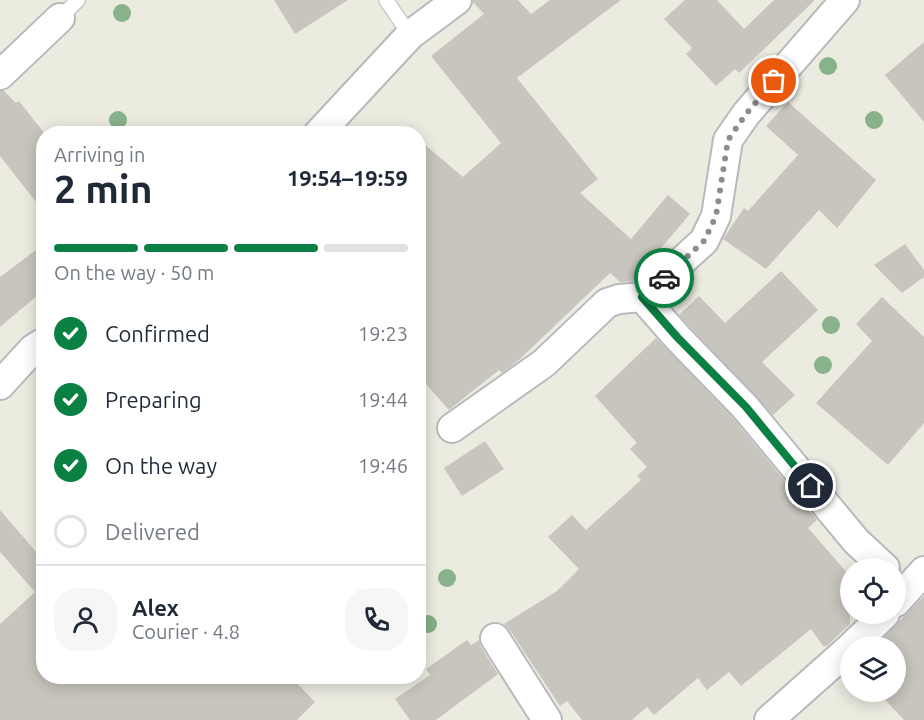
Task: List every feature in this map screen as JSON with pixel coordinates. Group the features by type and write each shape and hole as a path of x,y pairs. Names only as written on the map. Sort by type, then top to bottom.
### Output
{"street":[{"path":"325,126 410,35 457,0"},
{"path":"452,428 544,363 607,303 619,299 642,297 704,241 716,216 728,140 746,114 846,0"},
{"path":"0,75 69,9"},
{"path":"642,297 678,338 746,407 856,541 874,558"},
{"path":"0,385 36,347"},
{"path":"862,636 875,624"},
{"path":"495,638 548,720"},
{"path":"769,720 840,657"}],"lane":[{"path":"386,0 410,35"}],"building":[{"path":"274,0 348,0 295,34"},
{"path":"473,0 518,0 531,14 550,0 621,0 517,78 598,179 580,193 631,239 668,195 690,214 633,281 620,282 610,273 520,359 502,373 499,370 449,410 426,384 426,146 463,177 501,143 431,56 484,14"},
{"path":"685,0 717,0 744,29 774,0 815,0 739,73 735,69 716,86 686,54 692,48 664,19"},
{"path":"924,42 924,122 885,75"},
{"path":"0,91 4,91 16,103 19,101 39,126 36,126 36,202 0,156"},
{"path":"788,102 876,180 837,228 819,210 766,269 723,239 744,208 748,211 798,155 766,126"},
{"path":"905,244 924,270 924,277 902,293 874,265"},
{"path":"36,250 36,297 0,327 0,277"},
{"path":"781,271 818,310 762,362 795,395 773,415 679,315 699,296 725,323"},
{"path":"882,297 924,337 924,423 888,465 816,403 872,341 856,324"},
{"path":"656,338 733,418 817,520 808,528 840,565 840,624 850,624 827,646 823,646 811,629 741,686 729,672 707,690 698,678 654,715 647,707 632,720 582,720 567,701 560,706 504,624 557,591 579,569 548,537 572,515 586,530 641,480 637,476 647,467 630,449 637,443 595,396"},
{"path":"485,441 504,469 462,496 444,468"},
{"path":"0,510 36,552 36,684 298,684 315,702 297,720 0,720 0,624 35,592 0,552"},
{"path":"924,596 924,720 904,720 887,702 906,702 906,636 885,636 897,624 906,624 906,614"},
{"path":"467,640 471,645 479,640 498,674 436,720 410,720 395,699 417,684 426,684 426,678 430,675 426,669"}],"way so far":[{"path":"664,278 704,241 716,216 728,140 774,81"}],"route":[{"path":"664,278 642,297 678,338 746,407 811,486"}]}
